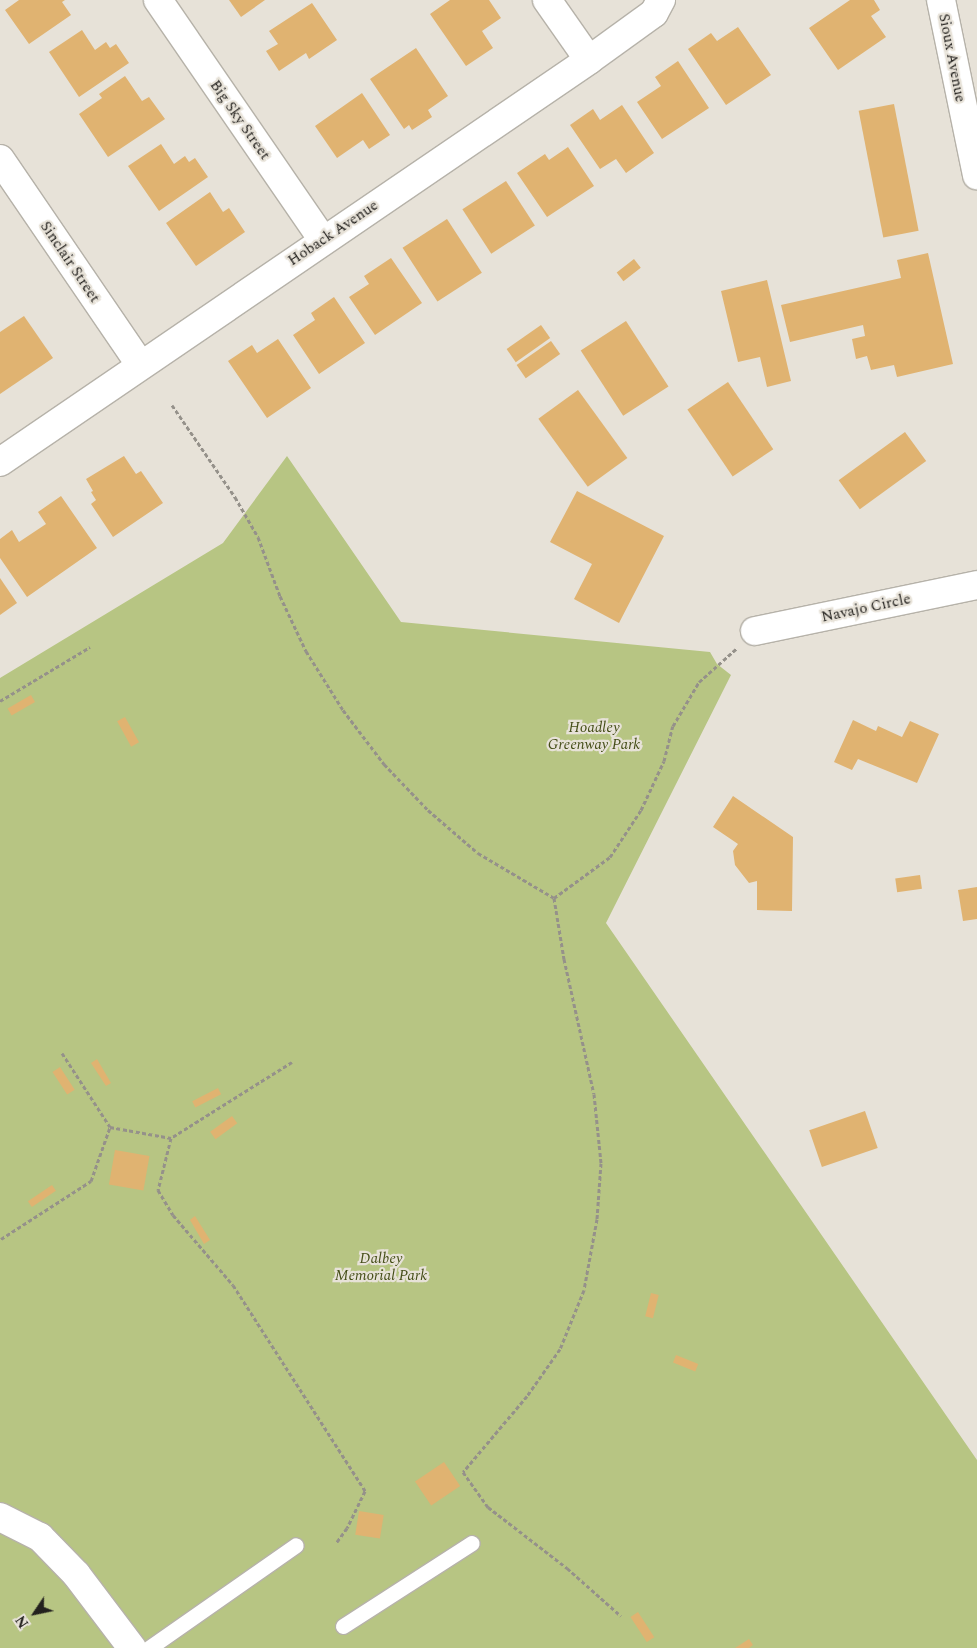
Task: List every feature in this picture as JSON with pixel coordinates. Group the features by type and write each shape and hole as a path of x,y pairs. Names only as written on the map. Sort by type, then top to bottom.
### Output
{"street":[{"name":"Big Sky Street","path":"158,0 323,240"},
{"path":"547,0 589,60"},
{"name":"Hoback Avenue","path":"0,462 140,364 589,60 654,13 661,0"},
{"name":"Sioux Avenue","path":"941,0 966,71 977,175"},
{"name":"Sinclair Street","path":"0,159 140,364"},
{"name":"Navajo Circle","path":"755,632 977,585"},
{"path":"0,1518 40,1537 76,1574 132,1648"}],"lane":[{"path":"343,1626 472,1543"},
{"path":"149,1648 296,1545"}],"path":[{"path":"172,405 235,497 258,536 280,596 306,651 343,710 373,748 428,810 478,852 554,898 564,959 594,1094 601,1163 597,1219 584,1290 560,1349 527,1396 463,1472 488,1507 567,1568 621,1616"},
{"path":"554,898 610,858 641,810 664,761 673,726 699,682 755,632"},
{"path":"0,700 90,647"},
{"path":"62,1053 110,1127 171,1138 292,1062"},
{"path":"1,1239 91,1181 110,1127"},
{"path":"171,1138 158,1190 173,1215 233,1285 365,1491 347,1528 336,1542"}],"green space":[{"name":"Dalbey Memorial Park","path":"287,456 401,622 710,652 717,664 731,675 606,923 977,1460 977,1648 0,1648 0,678 223,543"}],"building":[{"path":"19,0 65,0 62,2 71,15 29,44 5,10"},
{"path":"229,0 265,0 241,17"},
{"path":"450,0 489,0 501,18 482,31 493,48 466,66 430,14"},
{"path":"850,0 874,0 880,10 871,16 886,37 838,70 809,28"},
{"path":"312,3 337,40 309,59 306,53 279,71 266,51 278,44 269,31"},
{"path":"738,27 771,75 726,105 688,49 711,33 717,41"},
{"path":"82,30 95,50 106,42 110,48 116,44 129,63 79,97 49,52"},
{"path":"416,48 448,96 428,110 432,117 412,130 409,125 404,129 370,79"},
{"path":"678,61 709,108 662,139 637,102 661,86 655,77"},
{"path":"125,76 142,101 149,97 165,119 108,157 79,114 102,98 99,94"},
{"path":"362,93 390,135 369,149 363,140 337,158 315,126"},
{"path":"894,104 919,231 883,237 859,111"},
{"path":"622,105 654,153 626,173 616,159 600,169 570,125 593,109 600,120"},
{"path":"161,144 174,164 185,156 189,162 195,158 208,177 159,211 128,166"},
{"path":"568,147 594,186 547,217 517,173 545,154 549,160"},
{"path":"506,181 535,225 491,254 462,209"},
{"path":"210,192 223,212 229,208 245,232 196,266 166,223"},
{"path":"447,219 482,273 437,302 403,248"},
{"path":"928,253 953,364 897,377 894,365 871,370 867,356 856,359 852,339 865,336 863,325 790,342 781,305 901,278 897,260"},
{"path":"391,258 422,303 375,335 349,297 369,284 364,276"},
{"path":"634,259 641,268 623,281 617,273"},
{"path":"767,280 791,381 767,387 760,357 738,362 721,291"},
{"path":"334,297 365,343 319,374 293,335 315,320 311,313"},
{"path":"24,316 53,358 0,394 0,332"},
{"path":"626,321 668,386 623,416 581,350"},
{"path":"541,325 550,338 516,362 507,349"},
{"path":"278,339 311,388 267,418 228,361 252,345 257,353"},
{"path":"551,341 560,354 526,378 517,365"},
{"path":"728,382 773,449 733,477 687,409"},
{"path":"578,390 627,458 588,487 538,419"},
{"path":"905,432 926,461 860,509 839,480"},
{"path":"124,456 136,474 141,471 163,503 113,537 91,504 96,500 86,479"},
{"path":"577,491 664,536 619,623 574,599 592,564 550,542"},
{"path":"61,496 97,548 27,597 0,558 0,539 12,530 19,542 46,524 38,512"},
{"path":"0,578 17,603 0,615"},
{"path":"31,695 35,702 12,715 8,708"},
{"path":"125,717 139,742 131,747 117,721"},
{"path":"853,720 876,731 878,726 902,737 910,721 939,734 917,783 858,759 852,770 834,762"},
{"path":"733,796 793,837 792,911 757,910 757,881 749,883 735,865 733,851 738,844 713,827"},
{"path":"920,875 922,889 897,892 895,878"},
{"path":"977,887 977,919 963,921 958,890"},
{"path":"97,1059 111,1083 106,1086 91,1063"},
{"path":"60,1067 75,1090 67,1095 52,1072"},
{"path":"218,1088 221,1094 195,1107 192,1101"},
{"path":"865,1111 878,1148 822,1167 809,1130"},
{"path":"232,1116 237,1123 215,1139 210,1132"},
{"path":"115,1150 149,1156 143,1191 109,1184"},
{"path":"52,1185 56,1191 32,1207 28,1201"},
{"path":"195,1216 210,1240 204,1244 190,1220"},
{"path":"651,1293 659,1295 653,1318 645,1316"},
{"path":"676,1355 698,1364 695,1371 673,1362"},
{"path":"444,1462 460,1486 431,1506 415,1482"},
{"path":"359,1511 384,1515 380,1539 355,1535"},
{"path":"638,1612 654,1637 647,1642 630,1617"},
{"path":"749,1639 753,1645 749,1648 735,1648"}],"park label":[{"name":"Hoadley Greenway Park","path":"594,736"}]}
